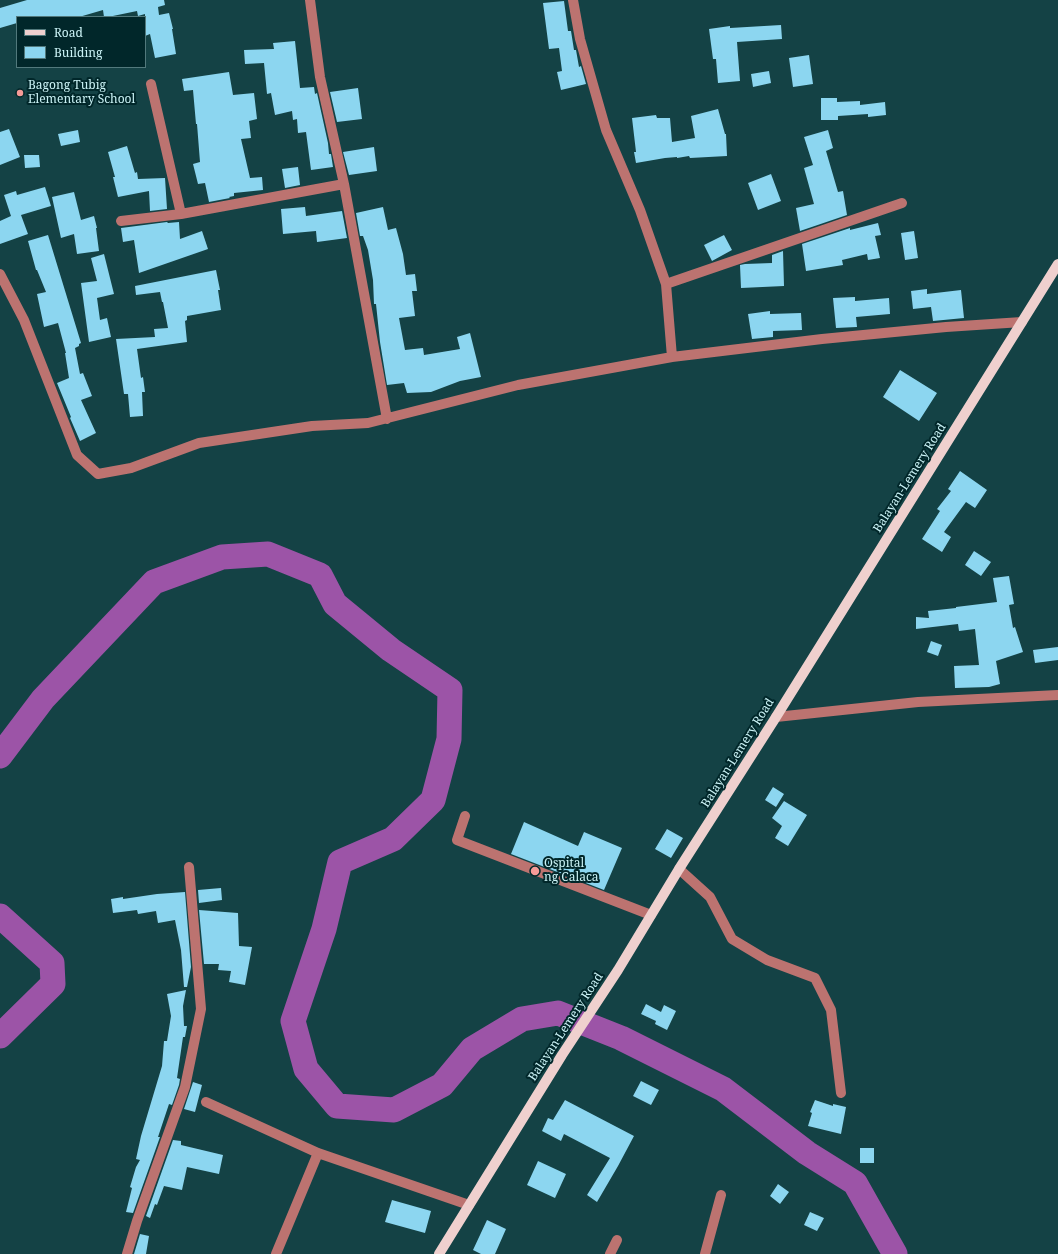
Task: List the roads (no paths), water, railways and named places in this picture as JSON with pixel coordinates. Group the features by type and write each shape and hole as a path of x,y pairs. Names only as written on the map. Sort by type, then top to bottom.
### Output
{"main road":[{"name":"Balayan-Lemery Road","path":"439,1254 562,1055 618,970 679,869 776,717 1058,264"}],"street":[{"path":"310,0 320,78 344,184 387,419"},
{"path":"573,0 580,39 606,130 640,210 666,284 672,357"},
{"path":"151,84 181,214"},
{"path":"121,221 181,214 344,184"},
{"path":"666,284 902,203"},
{"path":"0,274 24,320 77,455 98,474 131,468 199,444 312,426 368,423 518,385 672,357 946,326 1022,322"},
{"path":"776,717 918,702 1058,695"},
{"path":"465,816 457,840 652,915"},
{"path":"127,1254 185,1087 202,1009 189,867"},
{"path":"679,869 710,897 732,939 767,960 814,978 831,1010 841,1093"},
{"path":"206,1102 318,1153 469,1205"},
{"path":"276,1254 318,1153"},
{"path":"705,1254 721,1195"},
{"path":"610,1254 618,1240"}],"waterway":[{"path":"0,756 43,699 154,582 222,557 268,554 320,575 335,604 391,650 450,690 449,739 433,800 393,839 340,862 324,929 293,1021 306,1069 337,1106 394,1110 442,1085 472,1049 522,1019 558,1013 621,1038 723,1089 807,1153 855,1183 895,1254"},
{"path":"0,916 52,963 53,984 0,1036"}],"place":[{"name":"Bagong Tubig Elementary School","path":"20,93"},
{"name":"Ospital ng Calaca","path":"535,871"}]}
